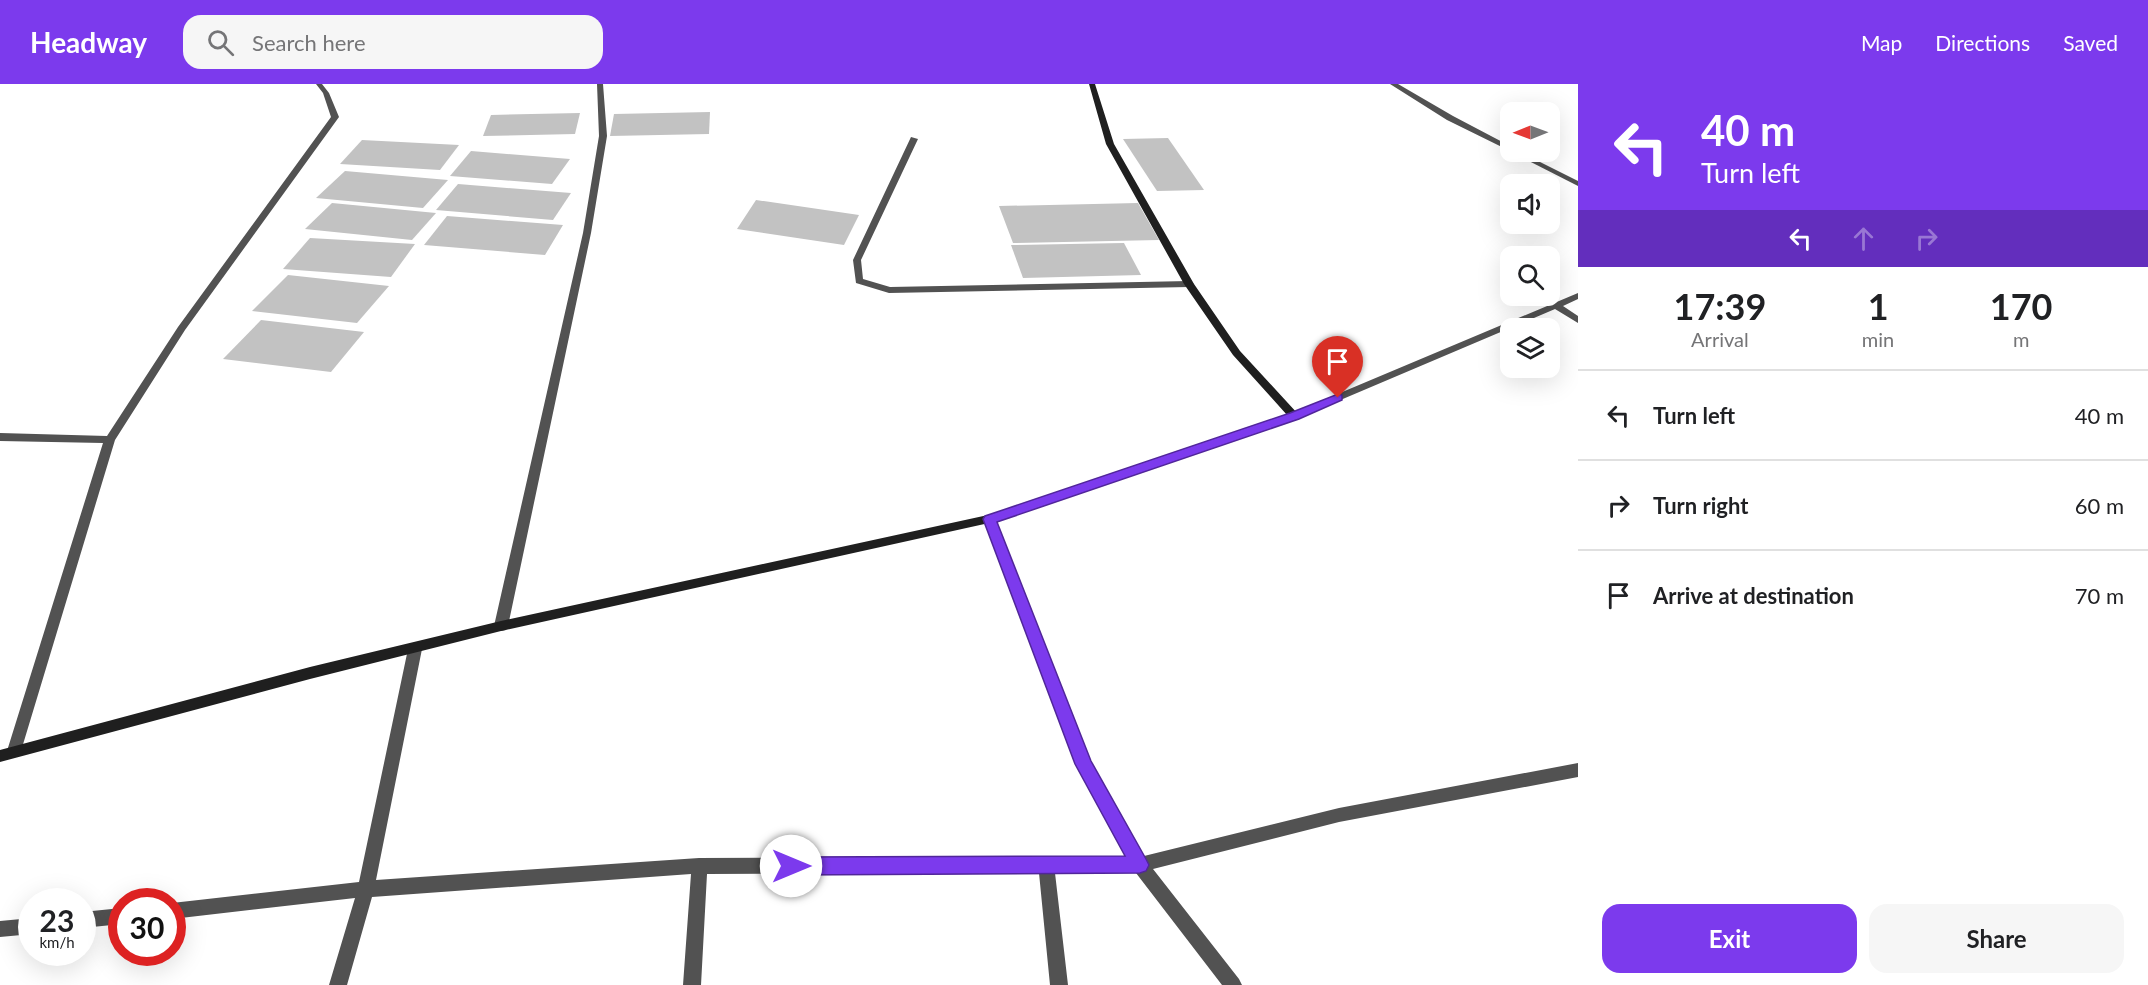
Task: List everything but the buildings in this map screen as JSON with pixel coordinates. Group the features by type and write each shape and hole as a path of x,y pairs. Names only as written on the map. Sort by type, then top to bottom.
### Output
{"street":[{"path":"14,751 110,440 181,329 334,117 326,93 319,84"},
{"path":"501,626 587,233 603,136 600,84"},
{"path":"1092,84 1110,144 1189,284 1236,353 1294,416"},
{"path":"1393,84 1450,118 1500,144"},
{"path":"914,139 857,261 859,281 889,290 1189,284"},
{"path":"1535,162 1578,184"},
{"path":"1560,303 1578,296"},
{"path":"0,756 310,673 501,626 989,519 1294,416 1553,306"},
{"path":"1557,306 1578,320"},
{"path":"0,437 110,440"},
{"path":"989,519 1084,764 1140,865 1233,985"},
{"path":"338,985 366,889 415,649"},
{"path":"186,908 366,889 699,866 1140,865 1339,815 1578,770"},
{"path":"692,985 699,866"},
{"path":"1046,866 1059,985"},
{"path":"0,930 18,928"}],"route":[{"path":"791,866 1140,865 1084,764 989,519 1294,416 1338,398"}]}
